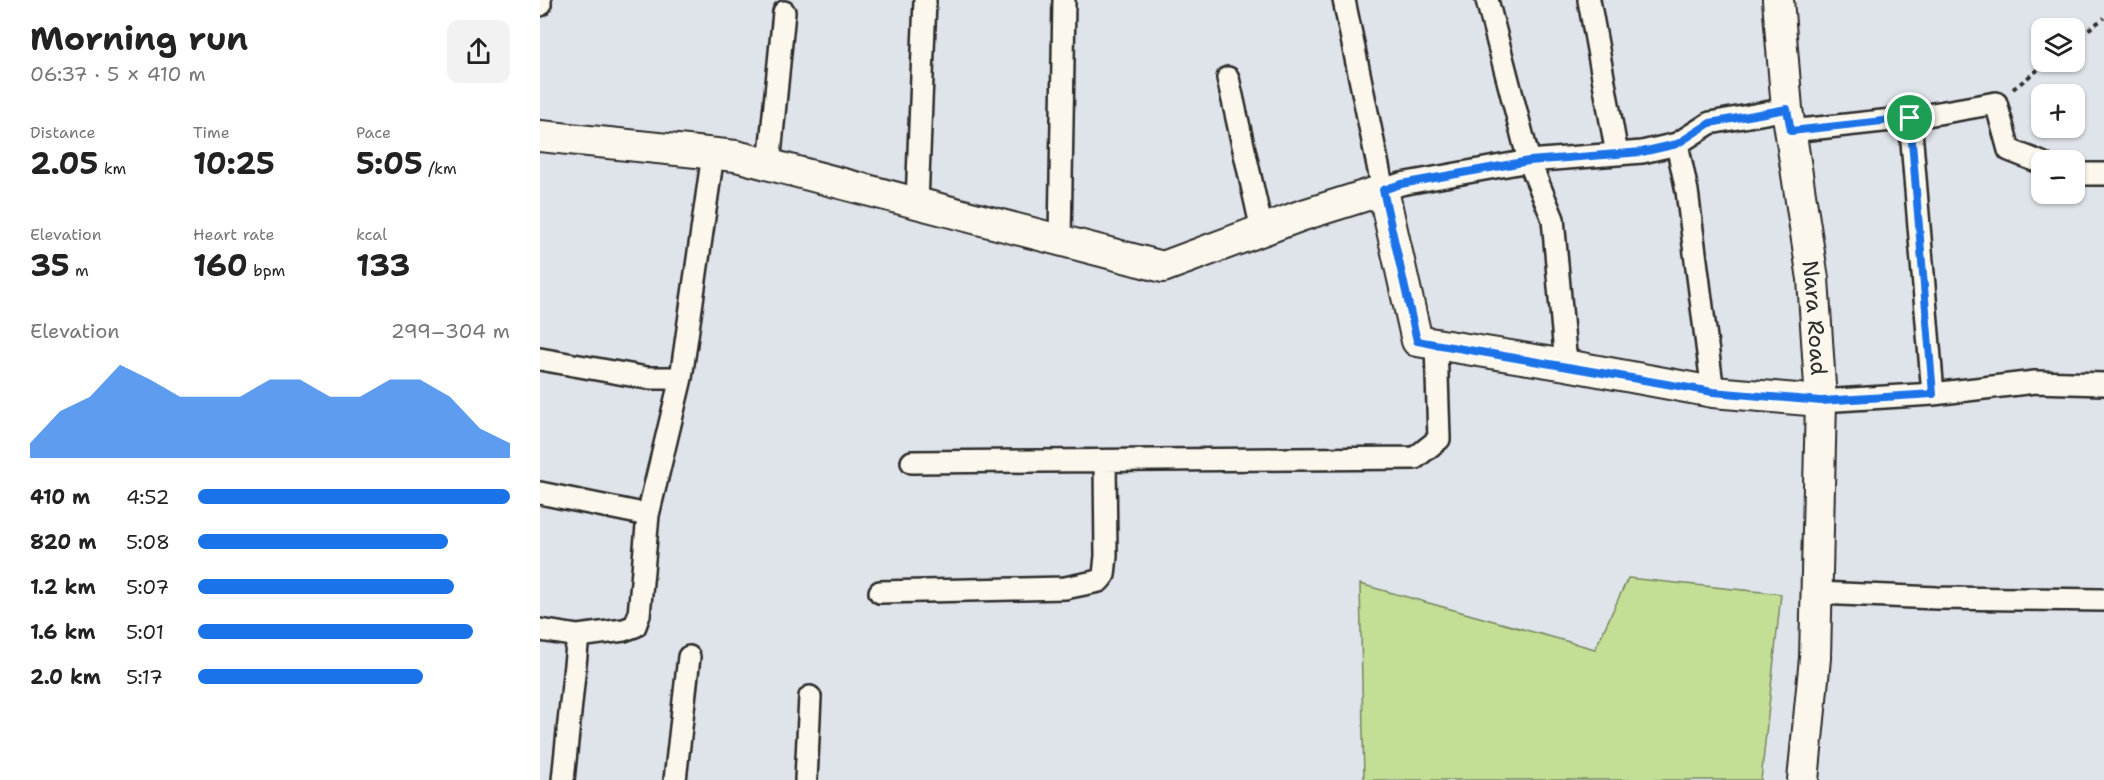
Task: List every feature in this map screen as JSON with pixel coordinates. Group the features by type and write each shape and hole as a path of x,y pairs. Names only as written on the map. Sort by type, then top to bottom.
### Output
{"street":[{"path":"540,0 540,5"},
{"path":"917,203 925,0"},
{"path":"1060,240 1064,0"},
{"path":"1344,0 1417,341 1713,392 1821,401 1933,394 2035,382 2104,384"},
{"path":"1487,0 1529,161 1553,219 1566,365"},
{"path":"1589,0 1617,154"},
{"name":"Nara Road","path":"1778,0 1789,120 1813,279 1821,401 1815,658 1803,780"},
{"path":"769,165 784,12"},
{"path":"1228,78 1262,230"},
{"path":"540,136 736,156 1163,267 1262,230 1401,184 1529,161 1642,152 1677,144 1710,123 1910,118 1996,103 2009,150 2031,159"},
{"path":"1910,118 1933,394"},
{"path":"1677,144 1687,191 1713,392"},
{"path":"540,630 578,636 624,630 634,626 639,615 648,515 681,378 712,154"},
{"path":"2085,174 2104,174"},
{"path":"912,462 1416,458 1439,439 1436,343"},
{"path":"540,359 648,378 681,378"},
{"path":"880,592 1065,588 1099,581 1104,574 1106,556 1105,461"},
{"path":"540,493 648,515"},
{"path":"1817,593 1937,598 2104,600"},
{"path":"563,780 578,636"},
{"path":"675,780 690,657"},
{"path":"806,780 810,697"}],"path":[{"path":"2085,32 2104,18"},
{"path":"1996,103 2035,72"}],"green space":[{"path":"1628,578 1781,594 1761,780 1364,780 1360,584 1595,649"}],"route":[{"path":"1787,109 1791,131 1910,118 1933,394 1821,401 1713,392 1417,341 1383,190 1401,184 1529,161 1642,152 1677,144 1710,123 1787,109"}]}
